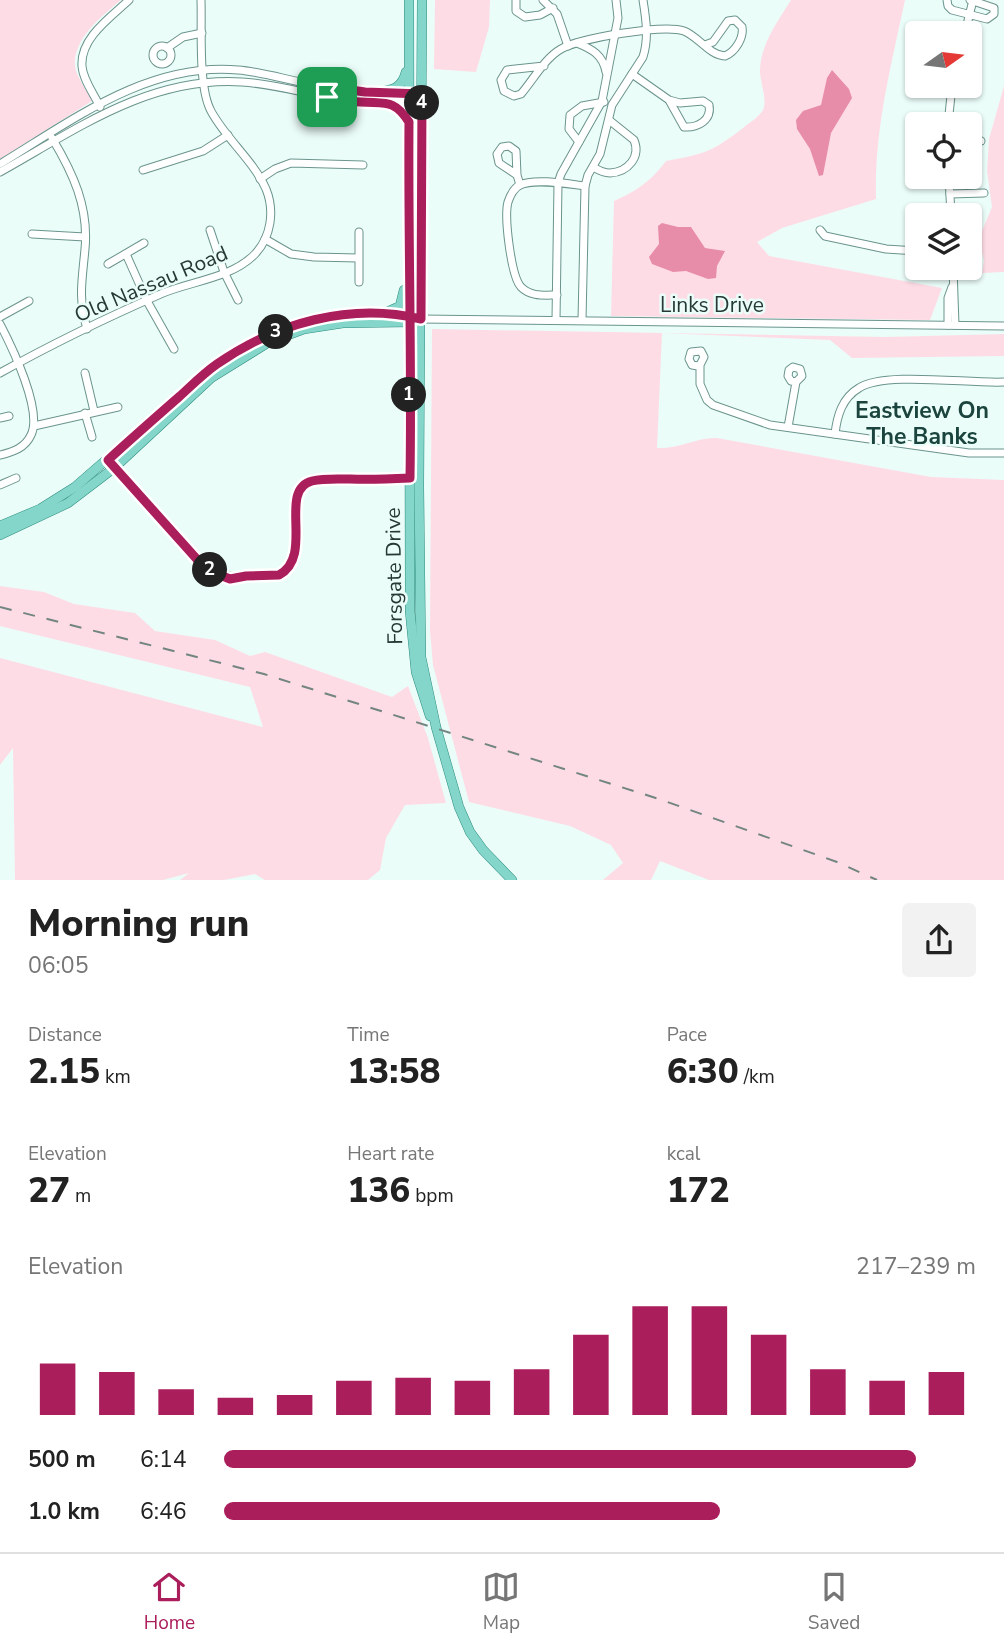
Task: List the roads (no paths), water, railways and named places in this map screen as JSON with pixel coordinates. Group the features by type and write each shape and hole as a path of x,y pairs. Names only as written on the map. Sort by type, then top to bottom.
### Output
{"main road":[{"name":"Forsgate Drive","path":"409,0 408,254 415,478"},
{"name":"Forsgate Drive","path":"422,0 421,319 411,643 422,694 436,727 459,807 470,831 483,849 512,880"},
{"path":"379,97 402,85 409,54"},
{"path":"379,97 399,108 409,122"},
{"path":"0,535 68,503 214,366 266,336 331,316 384,313 396,309 402,302 408,254"},
{"path":"384,313 409,320"},
{"path":"0,526 40,509 111,464 211,378 269,342 304,329 343,323 421,319"}],"street":[{"path":"104,113 85,79 83,56 92,36 129,0"},
{"path":"201,0 203,70 209,107 265,189 271,209 265,239 291,254 358,258"},
{"path":"516,0 516,11 525,17 540,15 553,8"},
{"path":"543,0 553,8 572,45 596,52 605,64 607,76"},
{"path":"556,320 558,183 602,101 619,12 616,0"},
{"path":"582,320 585,186 600,154 612,105 643,57 647,31 643,0"},
{"path":"947,0 952,10 970,14 987,19 994,14 994,8 972,0 970,14 968,21"},
{"path":"544,66 508,70 501,79 504,91 514,96 521,94 557,52 572,45 615,35 672,29 683,30 716,55 729,55 743,34 742,27 735,20 729,21 713,43 705,45"},
{"path":"167,48 183,37 202,33"},
{"path":"0,164 124,91 156,79 203,70 244,71 379,97 422,97"},
{"path":"243,82 244,71"},
{"path":"632,74 669,100 680,103 703,101 709,106 709,117 692,127 684,127 669,100"},
{"path":"0,172 104,113 160,90 204,82 243,82 360,102 379,97"},
{"path":"326,96 329,87"},
{"path":"579,142 569,129 570,115 582,106 602,101 612,105"},
{"path":"593,167 604,172 615,172 631,164 636,154 634,140 609,120"},
{"path":"50,134 74,176 81,195 85,237 81,294 87,329"},
{"path":"143,170 203,151 228,135"},
{"path":"260,179 291,163 363,165"},
{"path":"517,175 520,185"},
{"path":"520,185 558,183 585,186"},
{"path":"520,185 510,199 508,208 515,276 521,287 530,293 557,295"},
{"path":"950,189 950,203"},
{"path":"950,194 984,193"},
{"path":"210,230 224,272 238,300"},
{"path":"820,230 825,236 886,249 905,250"},
{"path":"359,232 359,282"},
{"path":"32,234 85,237"},
{"name":"Old Nassau Road","path":"0,373 147,301 240,266 265,239"},
{"path":"108,264 144,243"},
{"path":"126,254 147,301 174,349"},
{"path":"951,325 954,280"},
{"path":"0,317 29,301"},
{"name":"Links Drive","path":"421,319 1004,326"},
{"path":"0,324 19,362 34,426 31,436 16,451 0,455"},
{"path":"698,366 692,365 688,359 691,352 696,350 701,351 704,357 700,365 700,384 706,400 713,405 770,425 969,453 1004,453"},
{"path":"85,373 92,437"},
{"path":"835,434 841,408 848,397 860,387 872,383 905,380 1004,382"},
{"path":"788,427 796,382"},
{"path":"34,426 118,407"},
{"path":"111,464 203,566 230,579 279,575 292,564 295,554 296,499 302,485 320,480 415,478"},
{"path":"0,485 16,478"}],"railway":[{"path":"0,607 264,674 659,799 837,862 877,880"}],"district":[{"name":"Eastview On The Banks","path":"922,423"}]}
